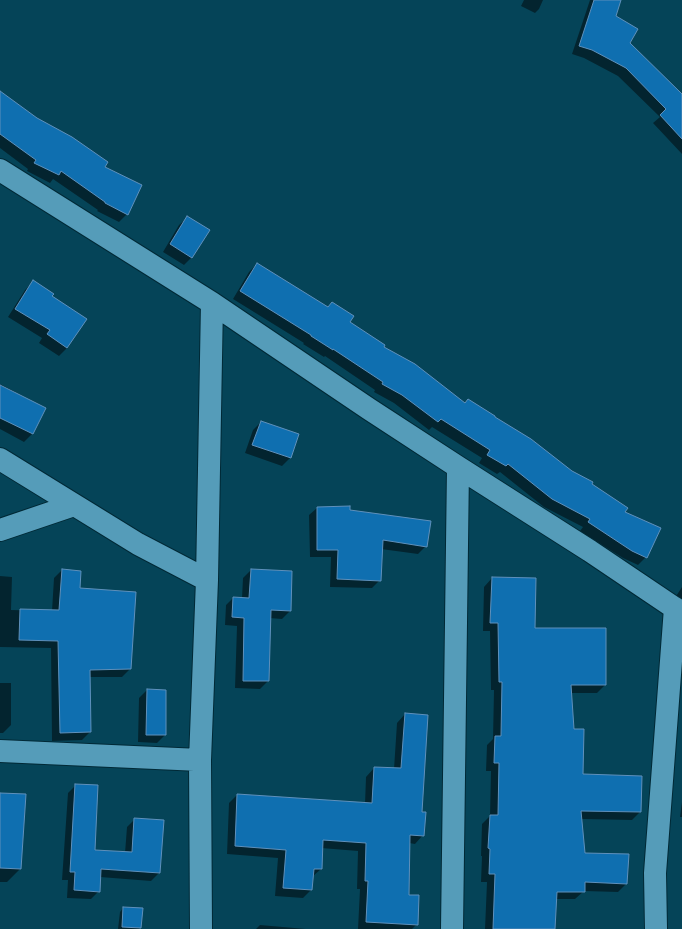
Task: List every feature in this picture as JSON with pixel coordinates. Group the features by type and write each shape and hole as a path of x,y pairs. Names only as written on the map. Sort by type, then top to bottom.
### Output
{"street":[{"path":"0,170 212,303 369,409 590,551 678,611 655,873 656,929"},
{"path":"201,929 200,760 207,580 212,303"},
{"path":"0,459 138,544 207,580"},
{"path":"452,929 458,467"},
{"path":"0,530 74,505"},
{"path":"0,751 200,760"}],"building":[{"path":"594,0 621,0 616,16 638,29 630,43 682,94 682,139 660,115 666,109 626,68 592,50 579,46"},
{"path":"0,91 37,118 72,137 108,162 105,167 142,185 128,215 105,203 61,171 59,175 34,163 36,160 0,134"},
{"path":"187,216 210,230 192,258 170,244"},
{"path":"257,263 328,307 332,302 354,316 350,322 385,345 384,347 415,364 465,403 468,399 531,439 572,471 593,482 592,484 628,508 625,512 661,528 647,558 632,551 588,522 590,519 552,499 508,464 506,466 487,455 490,450 441,419 438,422 402,395 382,384 383,382 240,291"},
{"path":"33,280 54,294 52,296 87,319 67,348 47,334 50,330 15,309"},
{"path":"0,385 46,408 33,434 0,418"},
{"path":"261,421 299,434 291,458 252,445"},
{"path":"350,506 350,510 431,521 427,547 383,540 381,581 337,579 338,550 317,550 317,507"},
{"path":"62,569 81,571 80,588 136,592 131,669 90,670 91,732 60,733 58,641 19,640 20,609 59,610"},
{"path":"251,569 292,571 291,611 271,610 269,681 243,681 244,618 232,617 233,597 249,598"},
{"path":"492,577 536,578 535,628 606,628 606,685 571,685 574,729 584,729 583,774 642,776 641,812 581,811 585,853 629,854 627,884 585,882 585,892 557,892 555,929 493,929 495,874 489,874 490,849 488,848 490,815 498,815 499,763 494,763 495,736 501,736 502,682 499,682 498,623 490,623"},
{"path":"147,689 166,690 166,735 146,735"},
{"path":"405,713 428,715 422,812 426,812 424,836 410,835 409,895 419,895 418,925 366,922 368,881 365,881 366,843 323,840 322,869 314,869 312,890 283,888 286,850 235,846 237,794 372,803 374,767 401,768"},
{"path":"75,784 98,785 95,850 132,852 134,818 164,820 160,873 101,869 100,892 74,890 75,872 70,872"},
{"path":"0,793 26,794 21,869 0,868"},
{"path":"123,907 143,908 141,928 122,927"}]}
